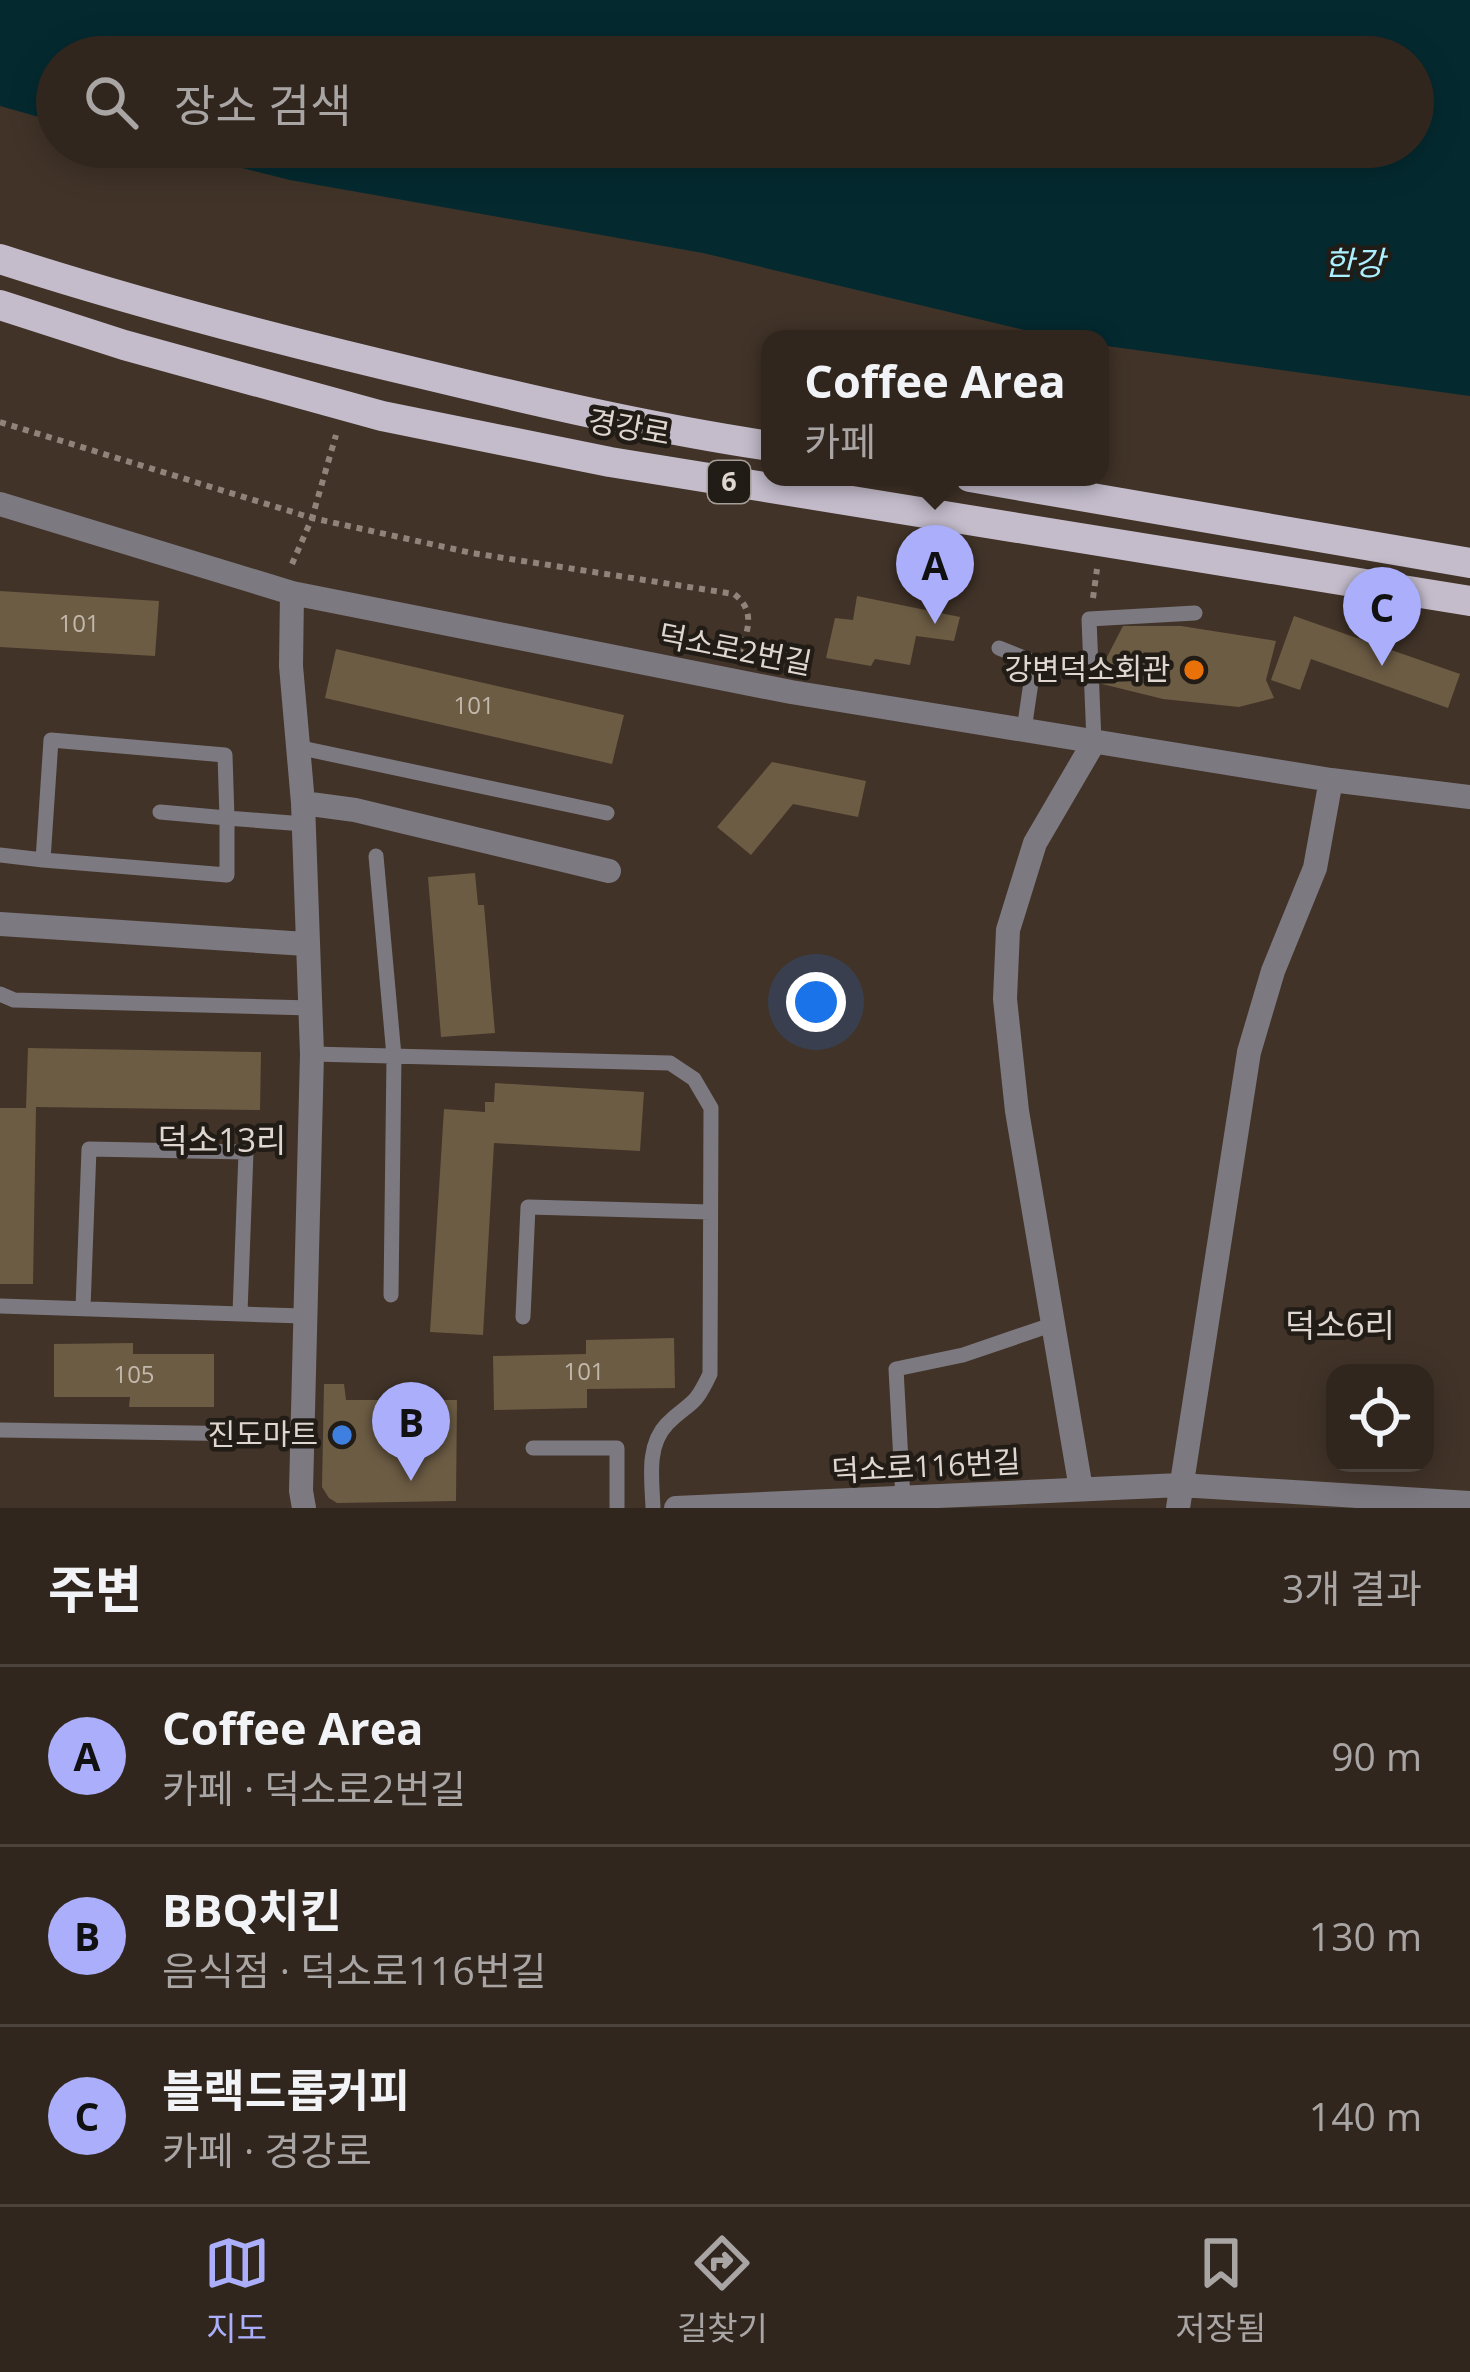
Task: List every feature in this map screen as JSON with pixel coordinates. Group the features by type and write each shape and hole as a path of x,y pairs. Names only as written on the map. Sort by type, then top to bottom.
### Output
{"main road":[{"name":"경강로","path":"0,259 279,340 508,394 761,444"},
{"name":"경강로","path":"0,304 124,345 382,416 610,462 1470,601"},
{"path":"1023,486 1470,562"}],"street":[{"name":"덕소로2번길","path":"0,504 285,590 791,692 1331,780 1470,797"},
{"path":"285,590 303,814 312,1054 303,1316 304,1508"},
{"path":"1082,1489 1017,1111 1006,999 1008,930 1035,843 1094,742"},
{"path":"1179,1496 1249,1052 1273,971 1315,868 1331,780"},
{"path":"303,814 356,810 609,871"},
{"path":"0,924 306,944"},
{"name":"덕소로116번길","path":"676,1508 1082,1489 1470,1503"}],"lane":[{"path":"1094,742 1089,619 1195,614"},
{"path":"999,649 1034,662 1024,730"},
{"path":"0,855 43,860 227,875 225,755 51,740 43,860"},
{"path":"297,747 607,813"},
{"path":"160,812 227,818 303,814"},
{"path":"376,856 394,1056 391,1295"},
{"path":"0,994 14,1000 311,1008"},
{"path":"312,1054 670,1064 694,1079 711,1108 710,1374 697,1403 664,1426 652,1453 653,1508"},
{"path":"83,1308 89,1149 246,1152 240,1313"},
{"path":"523,1317 528,1207 710,1212"},
{"path":"0,1306 303,1316"},
{"path":"903,1499 896,1370 963,1355 1052,1325"},
{"path":"0,1430 255,1435"},
{"path":"533,1448 617,1448 617,1508"}],"path":[{"path":"0,422 312,518 472,553 734,594 744,602 749,616 740,651"},
{"path":"285,590 339,427"}],"water":[{"name":"한강","path":"0,0 1470,0 1470,396 1109,346 1109,330 1024,330 703,253 242,168 1434,168 1434,36 36,36 36,116 0,106"}],"building":[{"path":"0,591 159,601 155,656 0,647"},
{"path":"857,596 960,617 954,641 916,636 910,665 875,659 871,666 826,658 835,618 853,620"},
{"path":"1294,616 1460,674 1448,708 1311,659 1300,690 1271,680"},
{"path":"1123,626 1181,626 1276,641 1266,680 1274,698 1239,707 1163,699 1094,682"},
{"path":"336,649 624,715 612,764 325,698"},
{"path":"772,762 866,781 858,817 793,804 751,855 717,827"},
{"path":"475,873 478,905 484,905 495,1033 441,1037 428,877"},
{"path":"28,1048 261,1052 260,1110 36,1107 33,1284 0,1284 0,1108 26,1108"},
{"path":"495,1083 644,1092 640,1151 494,1143 483,1335 430,1332 444,1109 485,1112 485,1102 494,1102"},
{"path":"674,1338 675,1388 587,1389 587,1408 494,1410 493,1356 586,1354 586,1340"},
{"path":"133,1343 133,1354 214,1354 214,1407 129,1407 130,1397 54,1397 54,1344"},
{"path":"324,1384 344,1384 346,1400 457,1400 456,1501 337,1503 329,1498 322,1487"}],"place":[{"name":"Coffee Area","path":"935,624"},
{"name":"블랙드롭커피","path":"1382,666"},
{"name":"강변덕소회관","path":"1194,670"},
{"name":"진도마트","path":"342,1435"},
{"name":"BBQ치킨","path":"411,1481"}],"district":[{"name":"덕소13리","path":"222,1140"},
{"name":"덕소6리","path":"1340,1325"}]}
